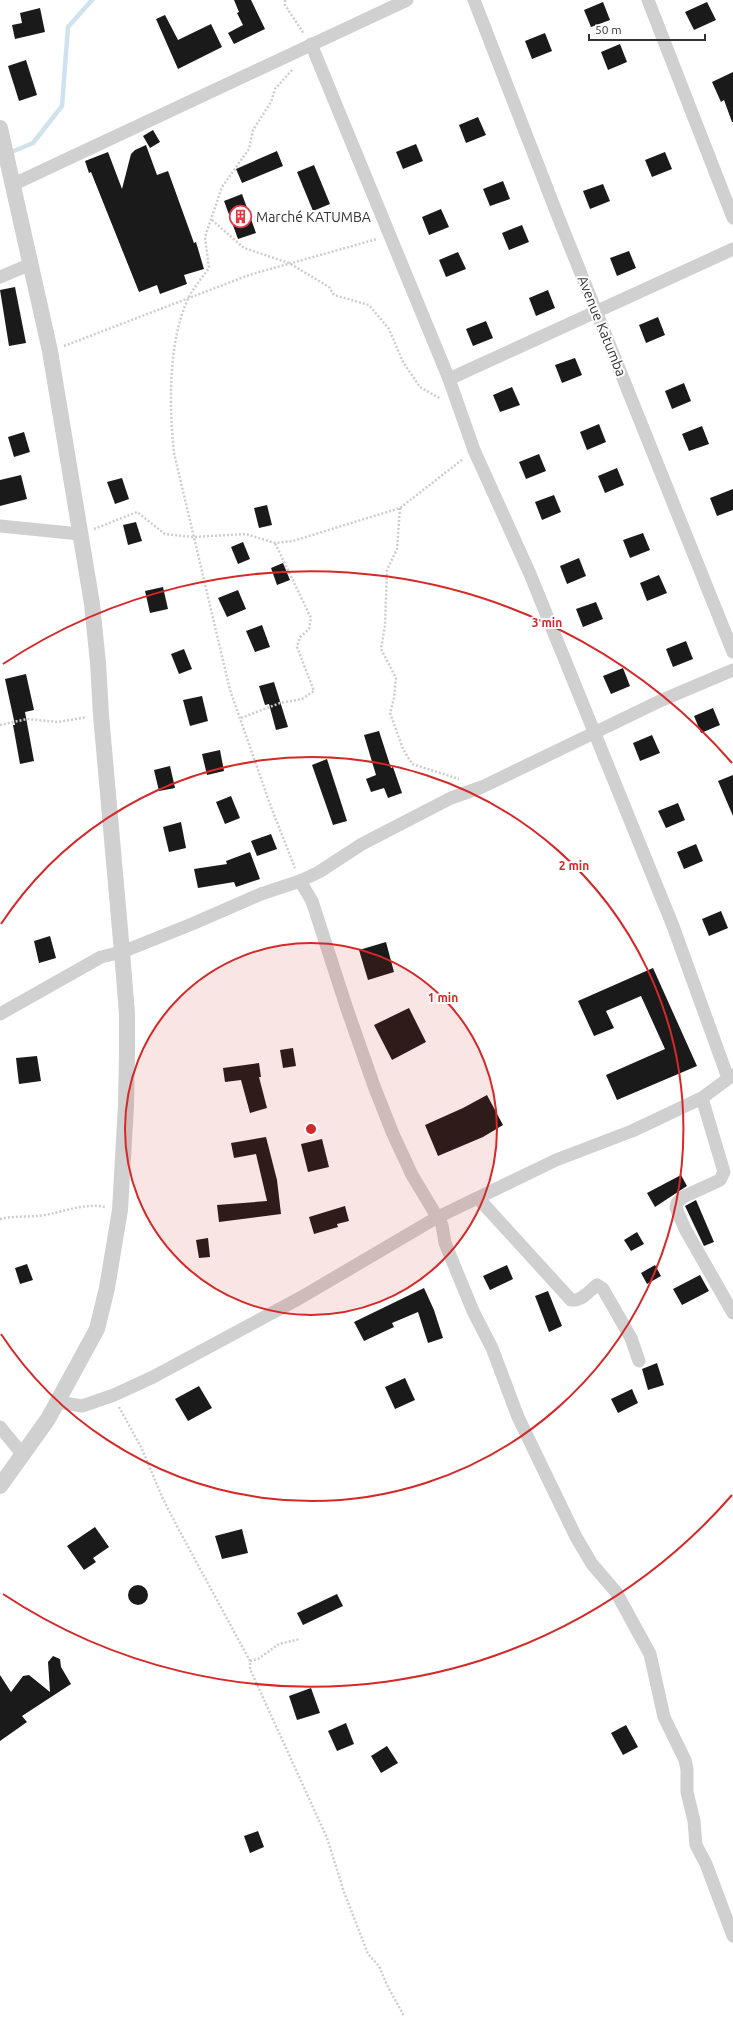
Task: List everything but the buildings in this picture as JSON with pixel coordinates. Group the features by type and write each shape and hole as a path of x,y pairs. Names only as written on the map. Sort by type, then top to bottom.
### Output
{"street":[{"path":"14,184 407,0"},
{"name":"Avenue Katumba","path":"474,0 502,75 733,652"},
{"path":"648,0 688,106 733,218"},
{"path":"58,1402 82,1406 114,1395 160,1374 300,1298 436,1218 556,1160 632,1131 702,1098 730,1077 673,926 593,733 530,574 474,450 448,379 311,44"},
{"path":"0,129 14,184 50,351 92,604 126,1014 126,1105 120,1210 107,1288 97,1329 58,1402 23,1455 0,1486"},
{"path":"448,379 733,249"},
{"path":"0,277 32,264"},
{"path":"0,526 80,534"},
{"path":"0,1014 101,957 122,952 261,894 300,881 318,872 362,844 451,798 482,787 662,700 733,670"},
{"path":"300,881 312,901 347,1009 374,1086 393,1134 412,1175 436,1218 442,1225 445,1243 473,1311 492,1348 509,1397 565,1514 592,1564 616,1592 650,1654 664,1717 686,1764 687,1792 694,1821 696,1846 706,1864 733,1936"},
{"path":"702,1098 724,1172 720,1180 683,1197 677,1203 676,1208 685,1229 733,1313"},
{"path":"478,1198 571,1300 575,1301 581,1298 597,1285 603,1289 630,1338 639,1361"},
{"path":"0,1427 23,1455"}],"path":[{"path":"285,0 284,4 311,44 275,89 271,102 253,130 249,149 222,187 205,237 209,268 188,298 176,337 170,414 174,453 193,537 207,586 230,690 271,807 300,881"},
{"path":"212,220 244,248 289,263 329,287 334,295 369,305 389,329 403,362 420,387 459,410"},
{"path":"50,351 249,275 389,236"},
{"path":"80,534 137,512 165,534 193,537 246,534 275,543 294,541 400,508 474,450"},
{"path":"400,508 397,549 387,570 385,625 381,649 396,678 394,698 390,713 403,749 412,764 482,787"},
{"path":"240,718 280,704 302,699 314,691 297,647 300,637 309,629 311,618 275,543"},
{"path":"0,725 27,719 58,722 101,715"},
{"path":"0,1219 51,1214 61,1211 97,1206 120,1210"},
{"path":"114,1395 141,1447 178,1530 250,1661 250,1669 327,1838 344,1892 368,1954 379,1966 387,1985 404,2016"},
{"path":"250,1661 258,1659 280,1644 300,1639"}],"waterway":[{"path":"9,153 33,143 62,106 68,27 92,0"}],"place":[{"name":"Marché KATUMBA","path":"240,217"}]}
